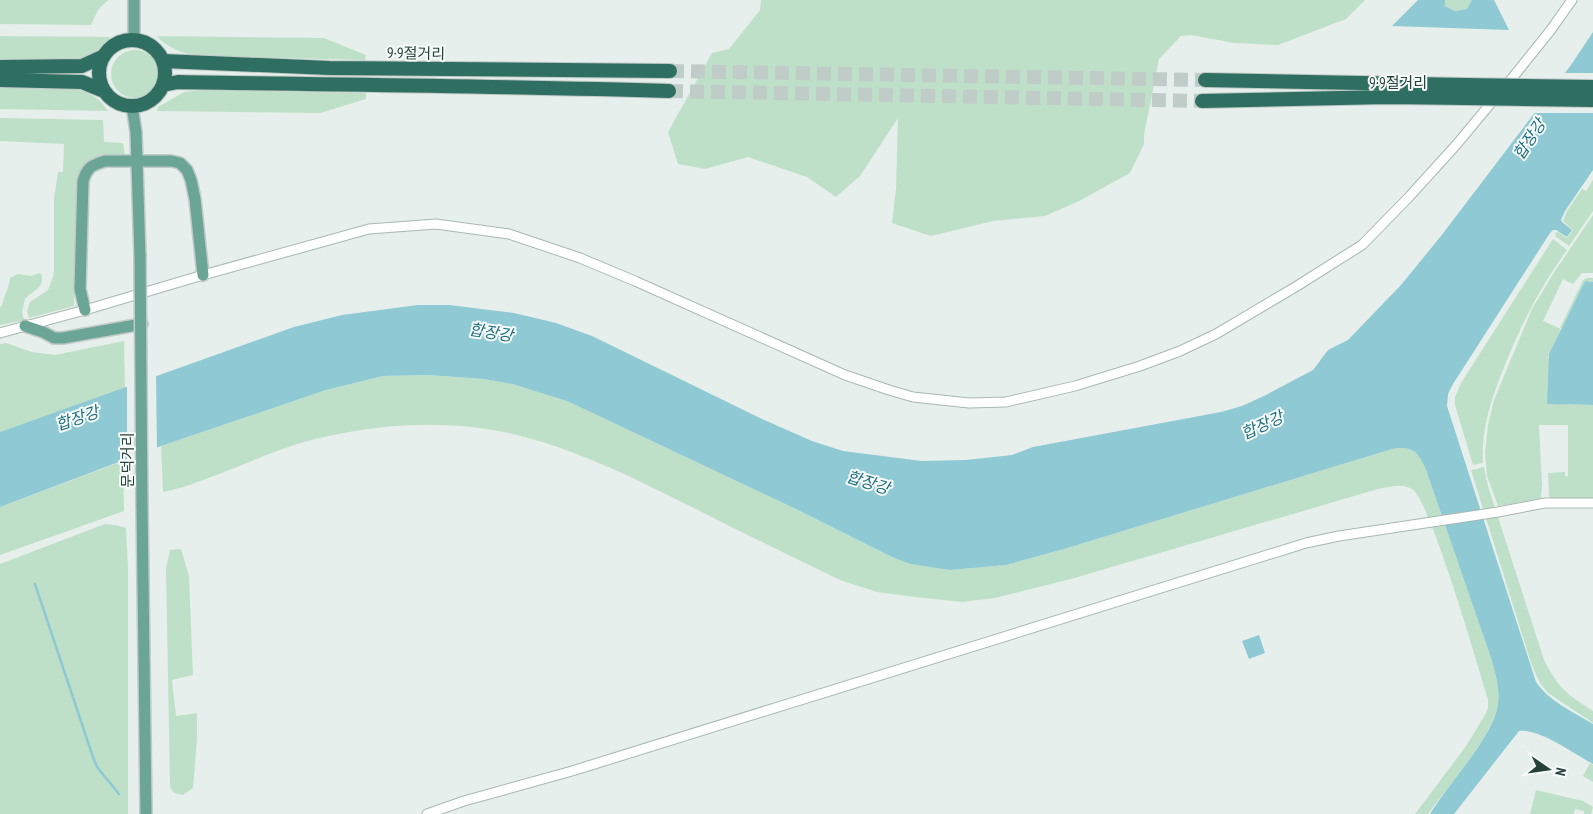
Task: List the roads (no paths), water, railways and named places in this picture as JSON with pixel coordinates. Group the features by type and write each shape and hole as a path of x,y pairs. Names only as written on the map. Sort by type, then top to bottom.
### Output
{"highway":[{"path":"0,80 82,82 104,92 121,105 142,105 151,101 163,85 165,69 163,61 152,47 144,42 134,40 117,44 104,56 100,65 100,83 104,92"},
{"path":"0,66 82,66 104,56"},
{"name":"9·9절거리","path":"163,61 329,68 670,71"},
{"name":"9·9절거리","path":"1204,80 1593,100"},
{"path":"163,85 178,82 520,86 669,91"},
{"name":"9·9절거리","path":"1202,101 1388,97 1593,86"}],"main road":[{"path":"134,0 134,40"},
{"name":"문덕거리","path":"132,106 136,132 142,324 146,814"},
{"path":"85,310 80,289 83,181 86,171 95,164 105,161 172,160 180,163 187,170 191,180 194,199 203,275"},
{"path":"25,326 54,338 63,338 142,324"}],"street":[{"path":"0,333 369,229 436,224 509,234 580,258 845,375 889,390 913,396 969,402 1006,402 1075,386 1140,366 1180,351 1246,317 1362,244 1408,198 1457,144 1550,31 1572,0"},
{"path":"427,814 464,801 582,769 1306,543 1545,503 1593,503"}],"water":[{"path":"1418,0 1445,0 1445,6 1455,11 1467,9 1472,0 1494,0 1509,30 1392,26"},
{"name":"합장강","path":"1593,32 1593,170 1561,220 1572,230 1567,237 1556,230 1550,233 1453,384 1448,394 1447,406 1536,682 1554,700 1593,724 1593,764 1546,737 1527,731 1519,731 1454,814 1430,814 1469,760 1495,717 1498,704 1498,685 1490,655 1426,470 1421,459 1410,449 1392,449 1006,565 950,570 911,564 892,557 798,510 567,401 512,384 484,379 428,375 383,376 326,390 161,446 0,507 0,432 294,327 342,315 418,305 449,305 514,313 556,323 592,336 762,419 812,441 843,451 922,461 966,460 1012,455 1033,447 1221,412 1242,406 1313,370 1328,350 1348,340 1401,285 1441,236 1571,65"},
{"path":"1585,281 1593,282 1593,405 1547,404 1549,354"},
{"path":"1259,635 1265,653 1249,659 1242,641"}],"waterway":[{"path":"35,584 93,757 97,767 119,794"}],"tunnel":[{"path":"670,71 1205,80"},
{"path":"669,91 1202,101"}]}
